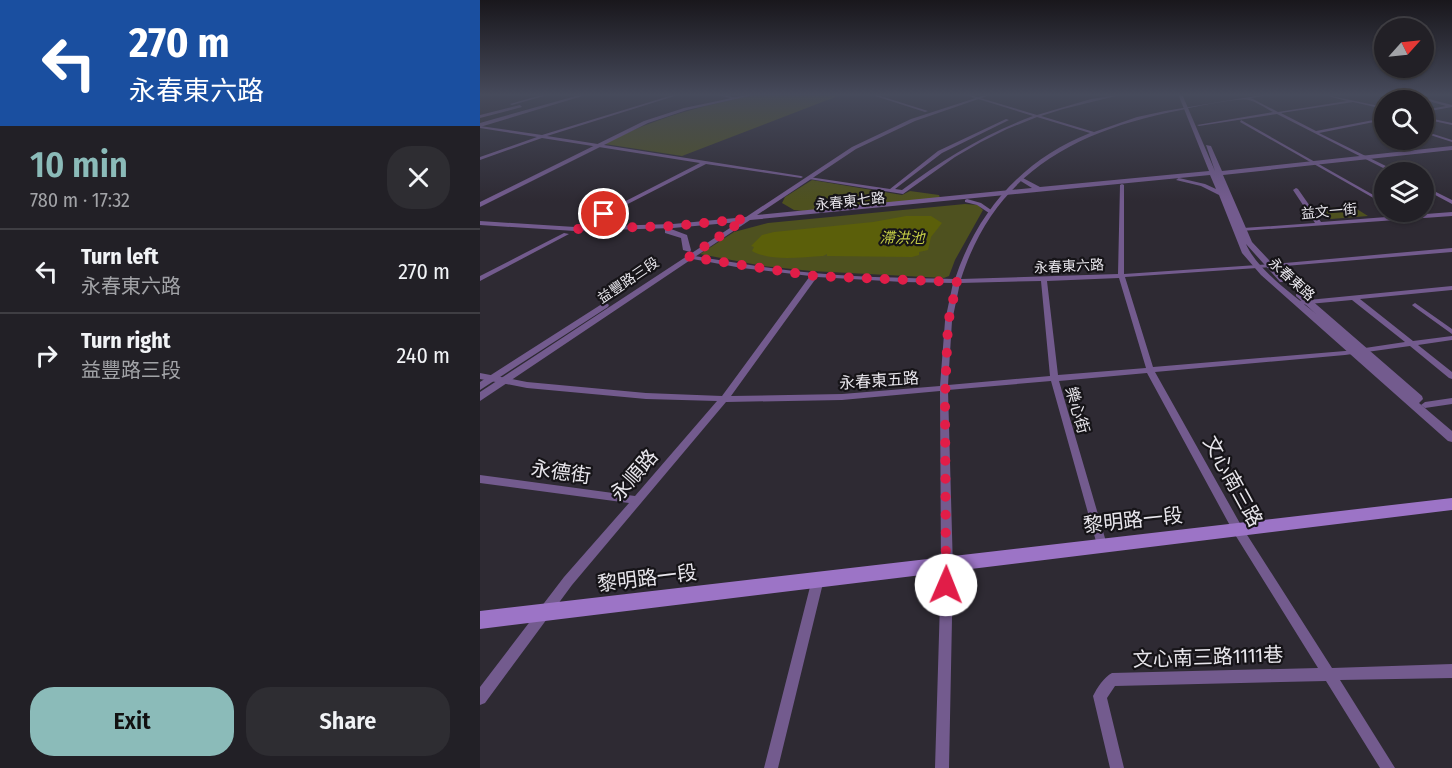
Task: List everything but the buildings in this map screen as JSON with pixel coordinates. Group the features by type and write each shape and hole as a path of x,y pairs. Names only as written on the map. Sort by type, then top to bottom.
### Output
{"main road":[{"name":"黎明路一段","path":"480,620 947,562 1452,504"}],"street":[{"path":"505,130 903,192 932,168 962,148 997,130"},
{"path":"480,159 564,130"},
{"path":"481,204 595,144 630,130"},
{"name":"益豐路三段","path":"480,397 734,223 805,177 886,130"},
{"path":"891,190 920,166 951,146 983,130"},
{"path":"1084,130 1094,133"},
{"path":"942,768 947,562 948,323 957,282 973,240 1005,195 1021,179 1061,149 1103,130"},
{"name":"永春東路","path":"1198,130 1215,174 1255,253 1303,303"},
{"name":"永春東路","path":"1201,130 1219,193 1241,246 1259,268 1357,350 1452,438"},
{"path":"1257,130 1374,196"},
{"path":"1311,130 1374,162"},
{"path":"1315,132 1327,130"},
{"path":"1434,135 1452,141"},
{"path":"951,146 962,148"},
{"name":"永春東七路","path":"745,219 1122,185 1452,148"},
{"path":"575,229 705,162"},
{"path":"920,166 932,168"},
{"name":"永春東七路","path":"483,222 575,229 734,223 967,201 1044,189 1215,174"},
{"name":"益豐路三段","path":"734,223 745,219 805,177"},
{"path":"1021,179 1029,185 1044,189"},
{"path":"1176,179 1203,184 1219,193"},
{"name":"文心南三路","path":"1122,185 1121,275 1151,372 1238,530 1388,768"},
{"path":"1296,190 1319,224"},
{"path":"1434,192 1452,202"},
{"path":"778,197 782,208 805,213"},
{"path":"967,201 979,204 991,212"},
{"name":"益文一街","path":"1434,215 1452,214"},
{"name":"益文一街","path":"1243,230 1374,220"},
{"name":"永春東七路","path":"480,228 566,234 668,231 734,223"},
{"name":"益豐路三段","path":"480,387 688,254 722,226"},
{"path":"668,231 684,237 688,254"},
{"path":"480,279 566,234"},
{"name":"永春東六路","path":"688,254 814,276 957,282 1044,280 1259,268 1452,250"},
{"name":"永順路","path":"480,698 544,611 724,399 814,276"},
{"name":"樂心街","path":"1044,280 1054,379 1102,545"},
{"path":"1303,303 1452,288"},
{"path":"1353,297 1452,376"},
{"path":"1415,305 1452,332"},
{"name":"永春東五路","path":"480,376 505,381 646,396 724,399 842,398 1151,372 1452,338"},
{"name":"永春東路","path":"1357,350 1452,429"},
{"path":"1425,405 1452,401"},
{"name":"永德街","path":"480,479 638,500"},
{"path":"771,768 818,578"},
{"path":"1328,672 1452,671"},
{"name":"文心南三路1111巷","path":"1117,768 1100,696 1112,680 1328,672"}],"green space":[{"path":"635,130 750,130 682,156 605,144"},
{"path":"812,180 902,195 910,191 939,195 940,198 803,211 794,210 782,203 785,197"},
{"path":"965,204 978,205 983,210 955,260 949,276 944,278 811,271 763,266 700,254 734,232 768,223"},
{"path":"1352,206 1368,216 1331,219 1317,209"}],"water":[{"name":"滯洪池","path":"906,216 931,216 942,223 931,237 928,250 912,257 827,256 827,254 777,258 752,251 754,247 751,246 762,235 774,232 873,222"}],"route":[{"path":"604,214 575,229 673,226 745,219 689,257 814,276 957,282 948,323 945,398 946,585"}]}
